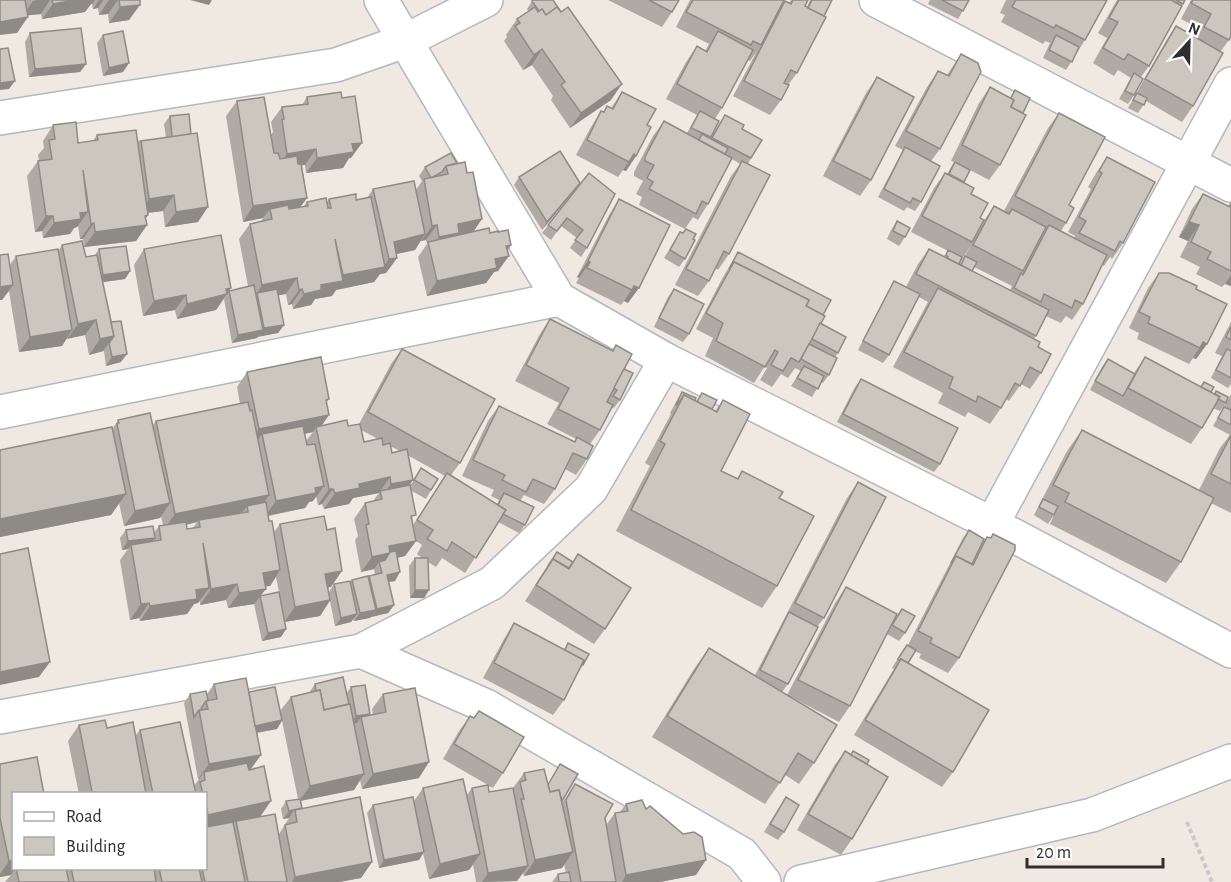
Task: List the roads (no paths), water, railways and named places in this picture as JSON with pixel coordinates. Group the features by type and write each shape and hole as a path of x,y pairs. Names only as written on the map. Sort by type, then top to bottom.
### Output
{"street":[{"path":"381,0 559,299 666,360 992,524 1231,651"},
{"path":"0,118 336,65 405,41 486,0"},
{"path":"876,0 1231,185"},
{"path":"992,524 1231,84"},
{"path":"0,412 559,299"},
{"path":"0,717 361,651 492,584 591,489 666,360"},
{"path":"361,651 486,706 742,854 764,882"},
{"path":"801,882 1092,815 1231,761"}]}
